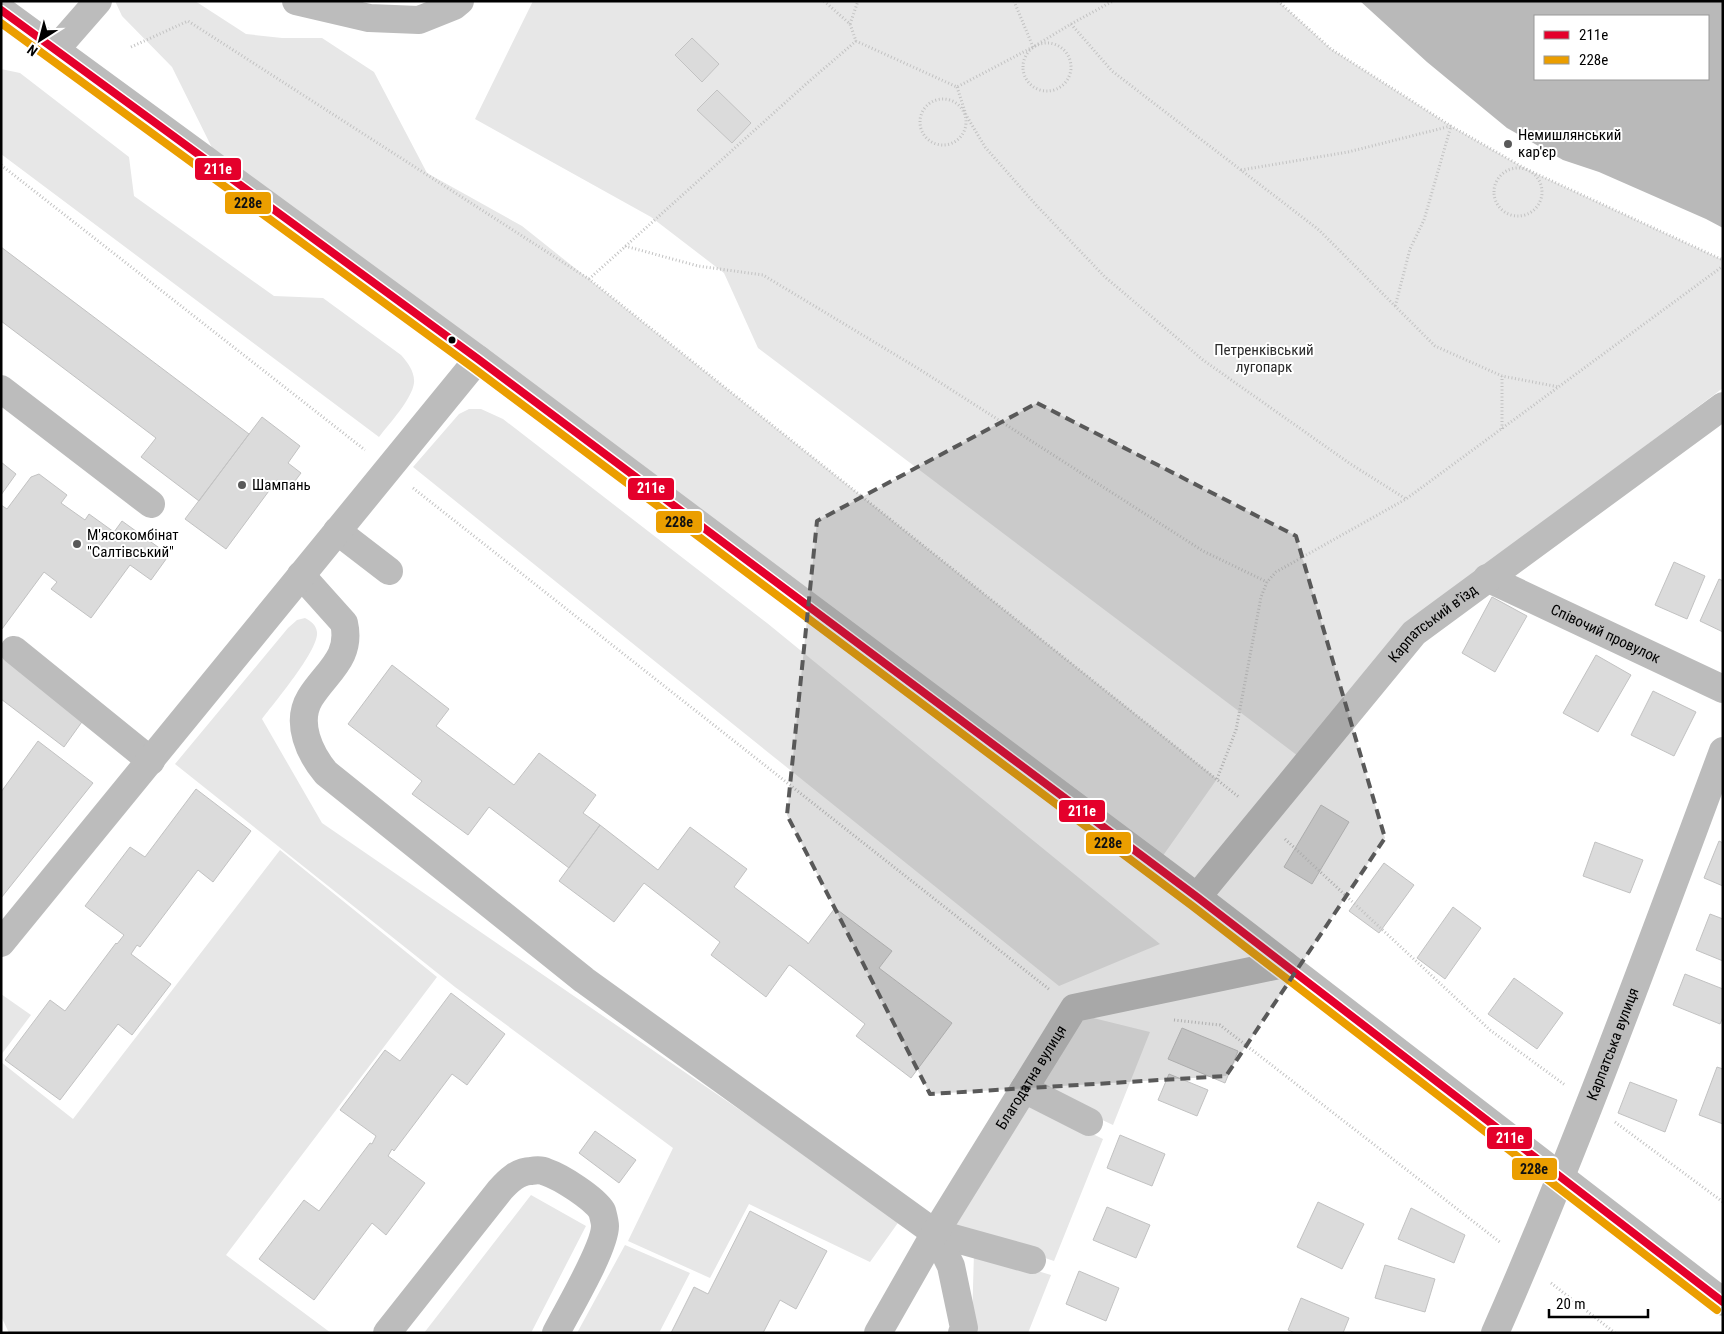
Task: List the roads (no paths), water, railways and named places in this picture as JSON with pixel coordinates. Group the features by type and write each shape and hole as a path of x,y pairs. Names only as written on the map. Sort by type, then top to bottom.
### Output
{"street":[{"path":"56,49 98,1"},
{"path":"296,1 369,18 419,20 454,6 460,1"},
{"path":"2,11 478,359 1197,896 1723,1302"},
{"path":"1,943 478,359"},
{"path":"1,389 151,504"},
{"name":"Карпатський в'їзд","path":"1197,896 1414,633 1723,406"},
{"path":"337,531 389,571"},
{"path":"302,575 344,624 346,633 344,648 337,664 309,699 304,719 309,747 313,756 326,773 584,980 935,1233 1032,1260"},
{"name":"Співочий провулок","path":"1488,578 1723,689"},
{"path":"14,650 151,761"},
{"name":"Карпатська вулиця","path":"1495,1333 1562,1178 1723,751"},
{"name":"Благодатна вулиця","path":"878,1333 935,1233 1074,1008 1284,964"},
{"path":"1024,1089 1089,1122"},
{"path":"387,1333 500,1190 518,1174 530,1170 544,1171 559,1178 592,1200 602,1211 605,1226 595,1257 556,1333"},
{"path":"935,1233 950,1266 964,1328 962,1333"}],"place":[{"name":"Немишлянський кар'єр","path":"1508,144"},
{"name":"Шампань","path":"242,485"},
{"name":"М'ясокомбінат \"Салтівський\"","path":"77,544"}],"park label":[{"name":"Петренківський лугопарк","path":"1264,358"}]}
